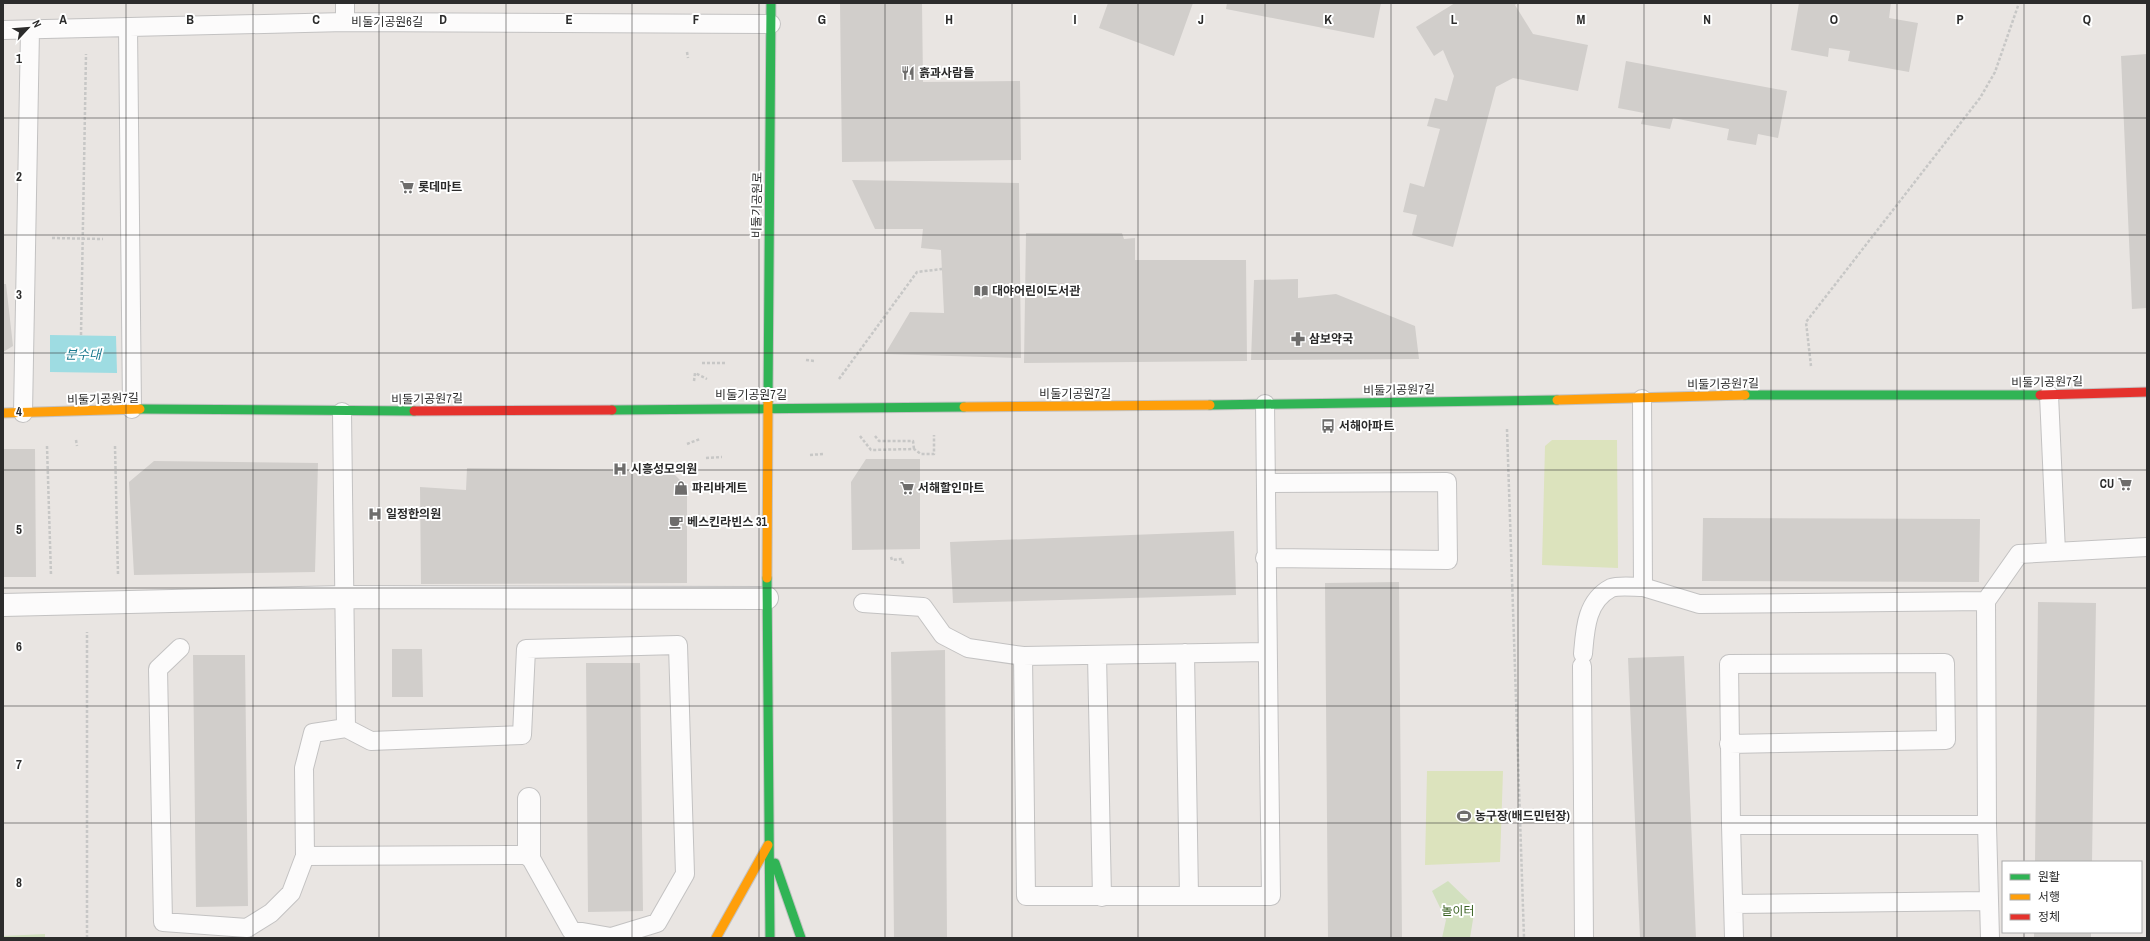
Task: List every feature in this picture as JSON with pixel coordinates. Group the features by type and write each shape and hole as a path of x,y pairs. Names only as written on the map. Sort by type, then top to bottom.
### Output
{"street":[{"name":"비둘기공원로","path":"770,938 767,407 772,24 771,3"},
{"name":"비둘기공원7길","path":"3,414 132,409 342,412 767,407 1265,404 1642,399 1735,395 2049,394 2147,392"},
{"path":"3,605 344,598 767,598"},
{"path":"529,799 529,855"},
{"path":"716,938 769,844"},
{"path":"769,844 801,938"}],"lane":[{"path":"344,22 345,3"},
{"name":"비둘기공원6길","path":"3,30 344,22 772,24"},
{"path":"128,27 132,409"},
{"path":"23,413 30,30"},
{"path":"2049,394 2056,552"},
{"path":"1642,399 1643,587"},
{"path":"1023,656 1026,896 1272,896 1265,404"},
{"path":"342,412 346,728"},
{"path":"1266,558 1448,560 1447,482 1267,483"},
{"path":"1990,938 1987,825 1986,600 2019,554 2147,547"},
{"path":"1584,938 1582,660 1585,624 1595,601 1612,588 1643,587 1699,604 1986,600"},
{"path":"863,603 923,607 943,634 968,648 1023,656 1268,652"},
{"path":"180,648 158,669 163,922 247,928 271,913 291,893 305,856 304,768 313,733 346,728 371,741 522,735 526,649 678,645 685,874 657,923 611,937 571,930 529,855 305,856"},
{"path":"1185,653 1189,896"},
{"path":"1097,655 1102,897"},
{"path":"1729,744 1946,740 1945,662 1729,664 1729,744 1734,938"},
{"path":"1731,825 1987,825"},
{"path":"1733,904 1989,901"}],"path":[{"path":"1811,366 1806,322 1980,98 1996,72 2019,3"},
{"path":"687,52 688,58"},
{"path":"81,335 86,54"},
{"path":"49,238 109,240"},
{"path":"837,382 916,272 942,269"},
{"path":"806,360 815,361"},
{"path":"702,363 726,363"},
{"path":"694,381 695,373 710,380"},
{"path":"1507,422 1524,938"},
{"path":"856,431 871,450 914,449 922,454 934,454 934,429"},
{"path":"873,430 879,442 914,441 914,449"},
{"path":"687,444 705,437"},
{"path":"46,446 51,577"},
{"path":"115,446 118,576"},
{"path":"810,455 823,454"},
{"path":"706,458 722,457"},
{"path":"891,557 892,560 902,559 902,564"},
{"path":"87,938 88,630"}],"green space":[{"path":"1552,440 1617,440 1618,568 1542,565 1545,446"},
{"name":"농구장(배드민턴장)","path":"1427,771 1503,771 1500,862 1425,865"},
{"name":"놀이터","path":"1448,881 1475,907 1470,938 1442,938 1446,920 1432,891"},
{"path":"45,934 45,938 3,938 3,936"}],"water":[{"name":"분수대","path":"50,335 116,336 117,373 50,372"}],"building":[{"path":"840,3 922,3 923,82 1020,81 1021,160 842,162"},
{"path":"1108,3 1193,3 1174,56 1099,28"},
{"path":"1227,3 1381,3 1374,38 1226,9"},
{"path":"1455,3 1518,3 1515,5 1533,34 1588,45 1578,91 1513,78 1496,87 1453,247 1412,235 1417,215 1403,212 1410,183 1424,187 1440,129 1427,126 1435,98 1447,101 1454,76 1443,50 1434,56 1416,27"},
{"path":"1799,3 1891,3 1889,18 1918,23 1909,72 1848,61 1850,51 1829,48 1828,57 1791,50"},
{"path":"2147,54 2147,308 2132,309 2121,56"},
{"path":"1626,61 1787,91 1778,138 1758,134 1756,145 1727,140 1729,129 1673,118 1670,129 1641,124 1644,113 1618,108"},
{"name":"대야어린이도서관","path":"852,180 1019,183 1021,358 885,354 910,312 944,313 941,250 921,248 923,229 875,229"},
{"path":"1026,233 1122,233 1124,239 1135,238 1135,260 1246,260 1247,361 1024,363"},
{"path":"1298,279 1298,298 1336,294 1415,326 1419,359 1251,360 1254,280"},
{"path":"3,284 6,284 13,346 3,352"},
{"path":"3,449 35,449 36,577 3,577"},
{"path":"866,459 920,459 920,549 852,550 851,482"},
{"path":"154,461 318,463 315,572 134,575 129,482"},
{"path":"467,468 670,470 687,487 687,583 421,584 420,487 466,490"},
{"path":"1703,518 1980,519 1979,582 1702,581"},
{"path":"1234,531 1236,595 953,603 950,542"},
{"path":"1399,582 1402,938 1328,938 1325,583"},
{"path":"2038,602 2096,603 2092,861 2035,861"},
{"path":"392,649 422,649 423,697 392,697"},
{"path":"945,650 947,938 894,938 891,652"},
{"path":"193,655 245,655 248,906 196,907"},
{"path":"1684,656 1696,938 1640,938 1628,658"},
{"path":"586,663 640,663 643,911 588,912"},
{"path":"2034,933 2091,933 2091,938 2034,938"}],"traffic: fast":[{"path":"768,402 771,3"},
{"path":"1745,395 2040,395"},
{"path":"1210,405 1557,400"},
{"path":"612,410 964,407"},
{"path":"140,409 414,411"},
{"path":"767,578 770,938"},
{"path":"775,863 801,938"}],"traffic: slow":[{"path":"1557,400 1745,395"},
{"path":"767,578 768,402"},
{"path":"964,407 1210,405"},
{"path":"3,413 140,409"},
{"path":"716,938 768,845"}],"traffic: jam":[{"path":"2040,395 2147,392"},
{"path":"414,411 612,410"}],"place":[{"name":"흙과사람들","path":"908,73"},
{"name":"롯데마트","path":"407,187"},
{"name":"대야어린이도서관","path":"981,291"},
{"name":"삼보약국","path":"1298,339"},
{"name":"서해아파트","path":"1328,426"},
{"name":"시흥성모의원","path":"620,469"},
{"name":"CU","path":"2125,484"},
{"name":"파리바게트","path":"681,488"},
{"name":"서해할인마트","path":"907,488"},
{"name":"일정한의원","path":"375,514"},
{"name":"베스킨라빈스 31","path":"676,522"},
{"name":"농구장(배드민턴장)","path":"1464,816"}]}
